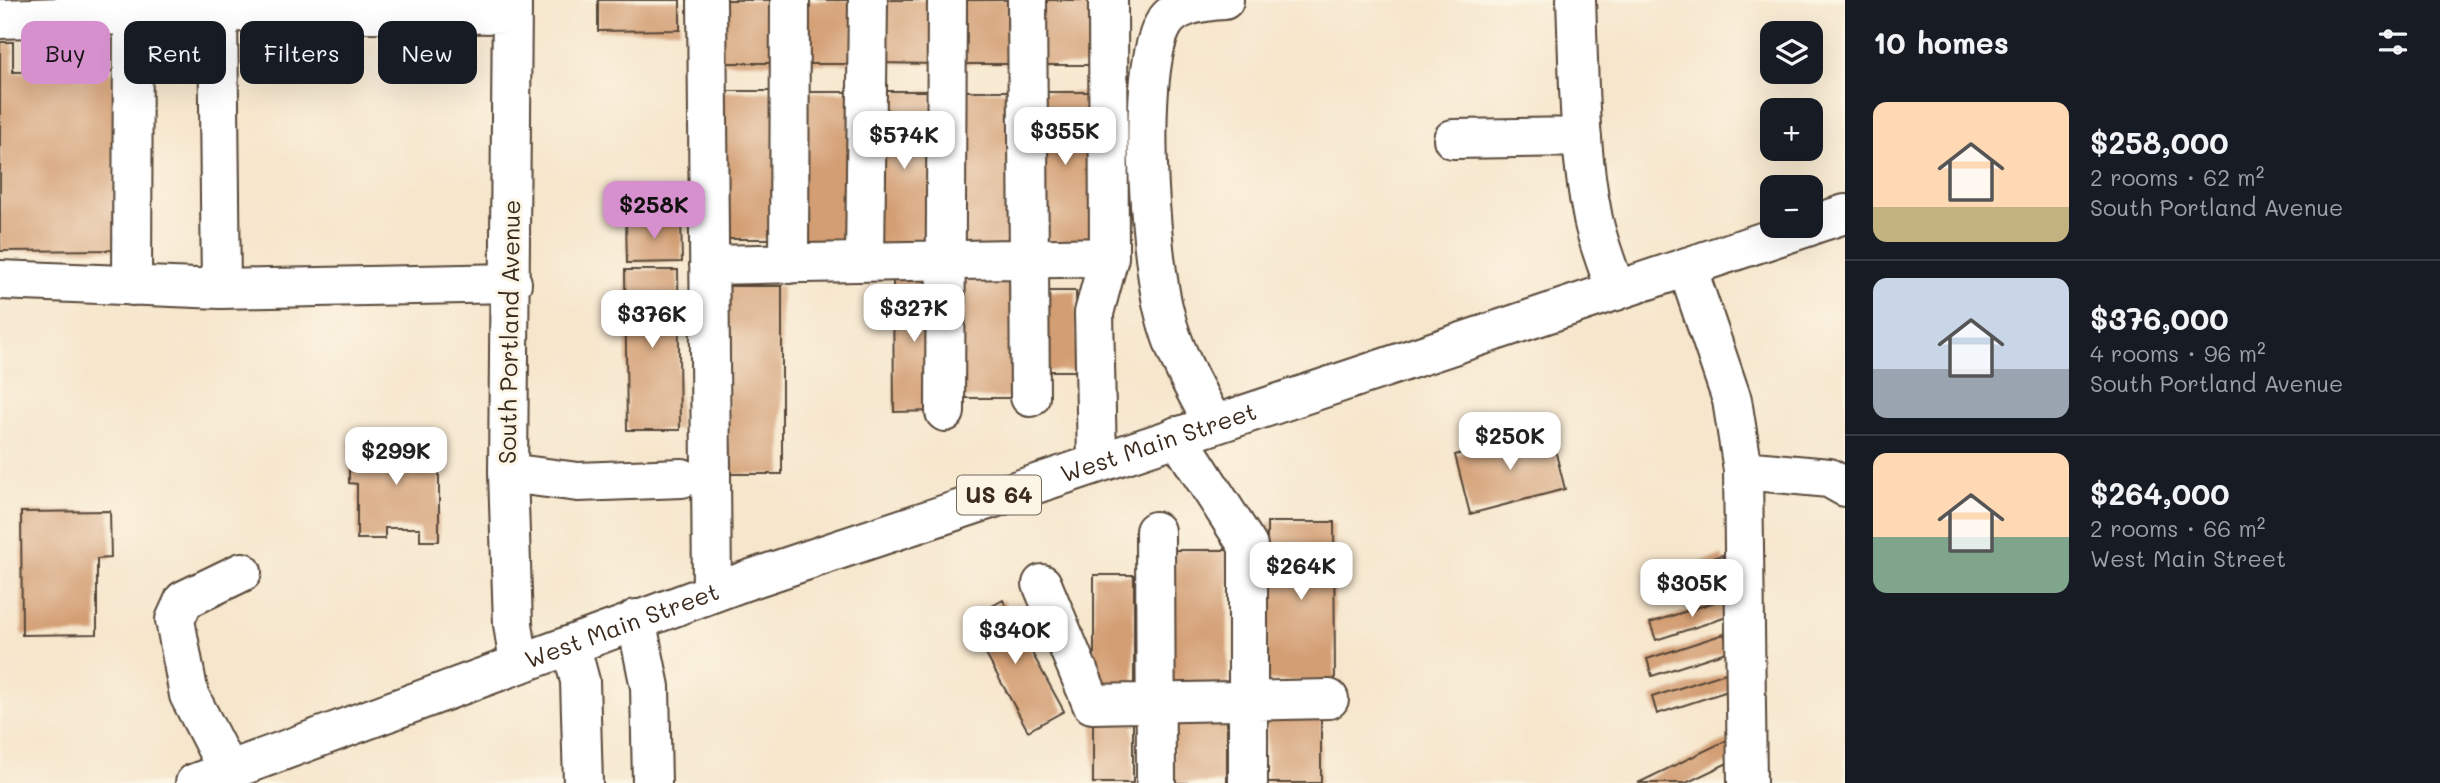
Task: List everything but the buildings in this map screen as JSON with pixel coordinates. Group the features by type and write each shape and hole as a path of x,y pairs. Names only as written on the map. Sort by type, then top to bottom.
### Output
{"main road":[{"path":"707,0 712,592"},
{"path":"789,264 790,0"},
{"path":"865,262 867,0"},
{"path":"945,412 947,0"},
{"path":"1027,0 1030,397"},
{"path":"1097,462 1094,313 1109,257 1108,0"},
{"path":"1213,424 1179,354 1158,286 1149,164 1148,85 1153,50 1170,17 1187,7 1224,0"},
{"path":"1576,0 1581,137 1594,221 1616,291"},
{"path":"0,19 512,7"},
{"name":"South Portland Avenue","path":"512,7 512,284 508,473 513,624 519,664"},
{"path":"219,12 221,289"},
{"path":"132,15 132,286"},
{"path":"1453,139 1581,137"},
{"name":"West Main Street","path":"1823,221 1845,214"},
{"name":"West Main Street","path":"211,776 571,647 636,619 712,592 1772,238"},
{"path":"709,265 1109,257"},
{"path":"1687,267 1732,400 1742,470 1747,783"},
{"path":"0,280 221,289 512,284"},
{"path":"1177,436 1248,546 1248,783"},
{"path":"1742,470 1829,478 1845,487"},
{"path":"508,473 578,482 682,478"},
{"path":"1155,531 1156,783"},
{"path":"211,776 189,695 176,620 184,600 242,572"},
{"path":"1042,584 1091,704 1329,699"},
{"path":"636,619 650,687 652,783"},
{"path":"571,647 580,681 583,783"}]}
